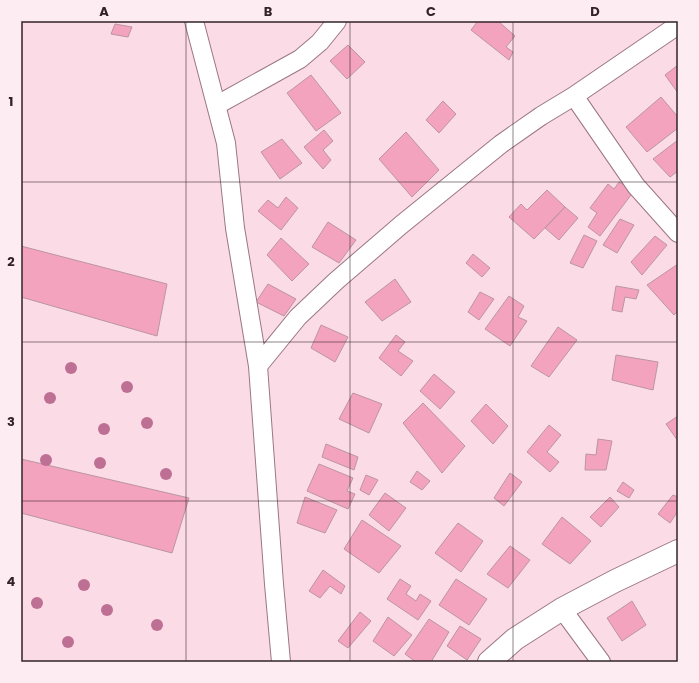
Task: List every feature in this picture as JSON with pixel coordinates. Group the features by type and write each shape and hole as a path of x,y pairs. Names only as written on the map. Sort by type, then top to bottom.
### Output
{"street":[{"path":"194,21 226,143 235,228 258,366 281,662"},
{"path":"217,105 300,59 320,42 337,21"},
{"path":"258,366 298,317 336,281 395,230 501,144 678,25"},
{"path":"574,96 636,186 678,233"},
{"path":"489,662 515,639 562,609 615,580 678,551"},
{"path":"562,609 601,662"}],"building":[{"path":"478,21 498,21 515,36 506,47 513,52 509,60 471,30"},
{"path":"115,24 132,27 128,37 111,34"},
{"path":"348,45 365,62 347,79 330,61"},
{"path":"678,65 678,93 665,75"},
{"path":"311,75 341,113 316,131 287,93"},
{"path":"661,97 678,117 678,128 647,152 626,127"},
{"path":"443,101 456,114 439,133 426,120"},
{"path":"324,130 333,141 323,150 331,160 323,169 304,147"},
{"path":"406,132 439,170 412,197 379,159"},
{"path":"282,139 302,163 280,179 261,152"},
{"path":"678,140 678,171 670,177 653,159"},
{"path":"619,182 634,191 600,236 588,227 597,213 590,208 608,184 614,189"},
{"path":"547,190 565,207 534,239 509,217 521,204 527,210"},
{"path":"286,197 298,208 281,230 258,211 268,200 278,208"},
{"path":"565,207 578,218 559,240 545,228"},
{"path":"620,219 634,225 617,253 603,245"},
{"path":"328,222 356,240 339,263 312,247"},
{"path":"584,235 597,241 583,268 570,263"},
{"path":"655,236 667,245 642,275 631,262"},
{"path":"281,238 309,264 292,281 267,255"},
{"path":"21,246 167,284 157,336 21,297"},
{"path":"473,254 490,268 482,277 466,263"},
{"path":"678,264 678,311 674,315 647,285"},
{"path":"395,279 411,302 382,321 365,302"},
{"path":"268,284 296,299 284,316 256,302"},
{"path":"616,286 639,290 636,299 625,297 622,312 612,310"},
{"path":"480,292 494,299 479,320 468,312"},
{"path":"509,296 524,306 518,317 527,321 510,346 485,329"},
{"path":"321,325 348,337 335,362 311,348"},
{"path":"558,327 577,340 549,377 531,366"},
{"path":"396,335 405,342 398,351 413,361 401,376 379,358"},
{"path":"616,355 658,362 653,390 612,380"},
{"path":"434,374 455,392 440,409 420,391"},
{"path":"353,393 382,404 369,433 339,419"},
{"path":"423,403 465,446 442,473 403,423"},
{"path":"486,404 508,426 493,444 471,421"},
{"path":"678,416 678,441 666,424"},
{"path":"549,425 561,435 547,452 559,462 550,472 527,452"},
{"path":"598,439 612,441 606,470 585,470 586,454 596,455"},
{"path":"326,444 358,457 354,470 322,457"},
{"path":"21,459 189,498 172,553 21,513"},
{"path":"319,464 353,478 347,491 355,494 348,509 307,491"},
{"path":"417,471 430,481 422,490 410,482"},
{"path":"510,473 522,482 504,506 494,498"},
{"path":"366,475 378,480 369,495 360,490"},
{"path":"623,482 634,490 629,498 617,491"},
{"path":"385,493 406,508 389,531 369,515"},
{"path":"673,495 678,497 678,511 670,523 658,514"},
{"path":"305,497 337,510 325,533 297,523"},
{"path":"610,497 619,507 601,527 590,517"},
{"path":"562,517 591,541 570,564 542,544"},
{"path":"362,520 401,546 379,573 344,549"},
{"path":"458,523 483,541 461,572 435,553"},
{"path":"510,546 530,560 508,588 487,574"},
{"path":"323,570 345,586 341,594 330,586 320,598 309,591"},
{"path":"400,579 411,586 406,594 416,601 420,594 431,601 418,620 387,599"},
{"path":"456,579 487,599 469,625 439,605"},
{"path":"632,601 646,625 622,641 607,618"},
{"path":"360,612 371,621 348,648 338,641"},
{"path":"388,617 412,635 394,656 373,641"},
{"path":"429,619 449,632 431,662 416,662 405,654"},
{"path":"460,626 481,639 467,660 447,646"}]}
